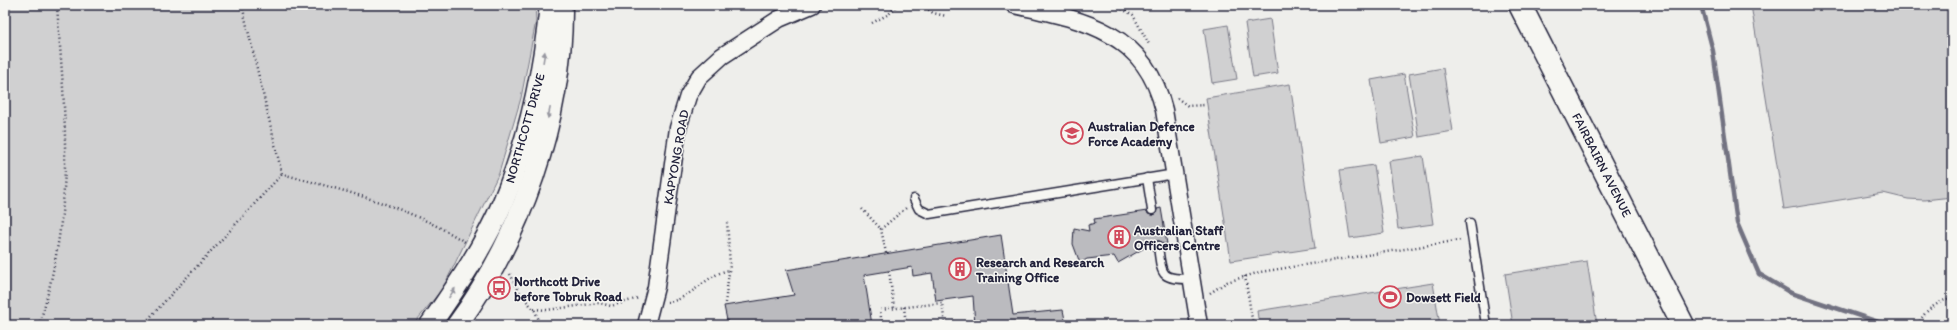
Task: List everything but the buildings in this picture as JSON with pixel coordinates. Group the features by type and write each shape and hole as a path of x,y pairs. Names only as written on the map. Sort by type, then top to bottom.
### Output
{"main road":[{"name":"FAIRBAIRN AVENUE","path":"1520,5 1684,325"}],"street":[{"name":"NORTHCOTT DRIVE","path":"430,325 466,273 502,204 517,167 542,68 550,5"},
{"name":"NORTHCOTT DRIVE","path":"457,325 496,263 521,210 540,154 559,60 562,5"},
{"name":"KAPYONG ROAD","path":"646,325 653,300 678,128 688,96 700,77 722,56 779,19 812,5"},
{"path":"1014,5 1037,7 1094,25 1117,38 1136,54 1147,69 1159,93 1164,110 1199,325"},
{"path":"467,325 484,299 506,260 514,242 521,210"}],"lane":[{"path":"914,199 919,209 929,214 1174,174"},
{"path":"1147,178 1152,210"},
{"path":"1470,223 1486,325"},
{"path":"1158,246 1162,270 1166,276 1177,279 1191,279"}],"path":[{"path":"39,325 53,267 62,211 66,145 57,5"},
{"path":"242,5 282,174"},
{"path":"872,23 889,14 897,5"},
{"path":"922,5 933,13 946,16"},
{"path":"282,174 376,199 424,218 454,235"},
{"path":"143,325 282,174"},
{"path":"881,229 908,206"},
{"path":"862,209 881,229 886,253"},
{"path":"725,303 730,270 727,222"},
{"path":"1204,298 1220,286 1260,272 1472,239"},
{"path":"533,310 547,310 599,303 611,306 638,298 670,302 721,272 730,270"},
{"path":"888,271 894,308"},
{"path":"510,275 541,325"},
{"path":"1245,276 1253,325"},
{"path":"1918,325 1922,314 1952,296"},
{"path":"882,325 880,310 942,303 945,325"},
{"path":"904,307 906,325"}],"shaded area":[{"path":"5,5 535,5 536,21 521,98 499,173 443,288 413,325 5,325"},
{"path":"1751,5 1952,5 1952,197 1924,200 1908,199 1883,193 1784,209"},
{"path":"1270,19 1278,73 1253,77 1245,23"},
{"path":"1228,25 1237,79 1212,83 1204,29"},
{"path":"1443,68 1453,131 1419,137 1409,74"},
{"path":"1404,74 1415,137 1381,143 1371,80"},
{"path":"1290,84 1315,248 1231,261 1206,98"},
{"path":"1423,156 1433,224 1398,229 1389,161"},
{"path":"1374,165 1384,233 1350,238 1340,170"},
{"path":"1587,261 1597,325 1513,325 1505,274"},
{"name":"Dowsett Field","path":"1433,283 1440,325 1259,325 1257,311"}],"waterway":[{"path":"1701,5 1713,51 1737,223 1759,274 1791,293 1887,325"}],"place":[{"name":"Australian Defence Force Academy","path":"1072,133"},
{"name":"Australian Staff Officers Centre","path":"1119,237"},
{"name":"Research and Research Training Office","path":"960,269"},
{"name":"Northcott Drive before Tobruk Road","path":"499,288"},
{"name":"Dowsett Field","path":"1390,297"}]}
